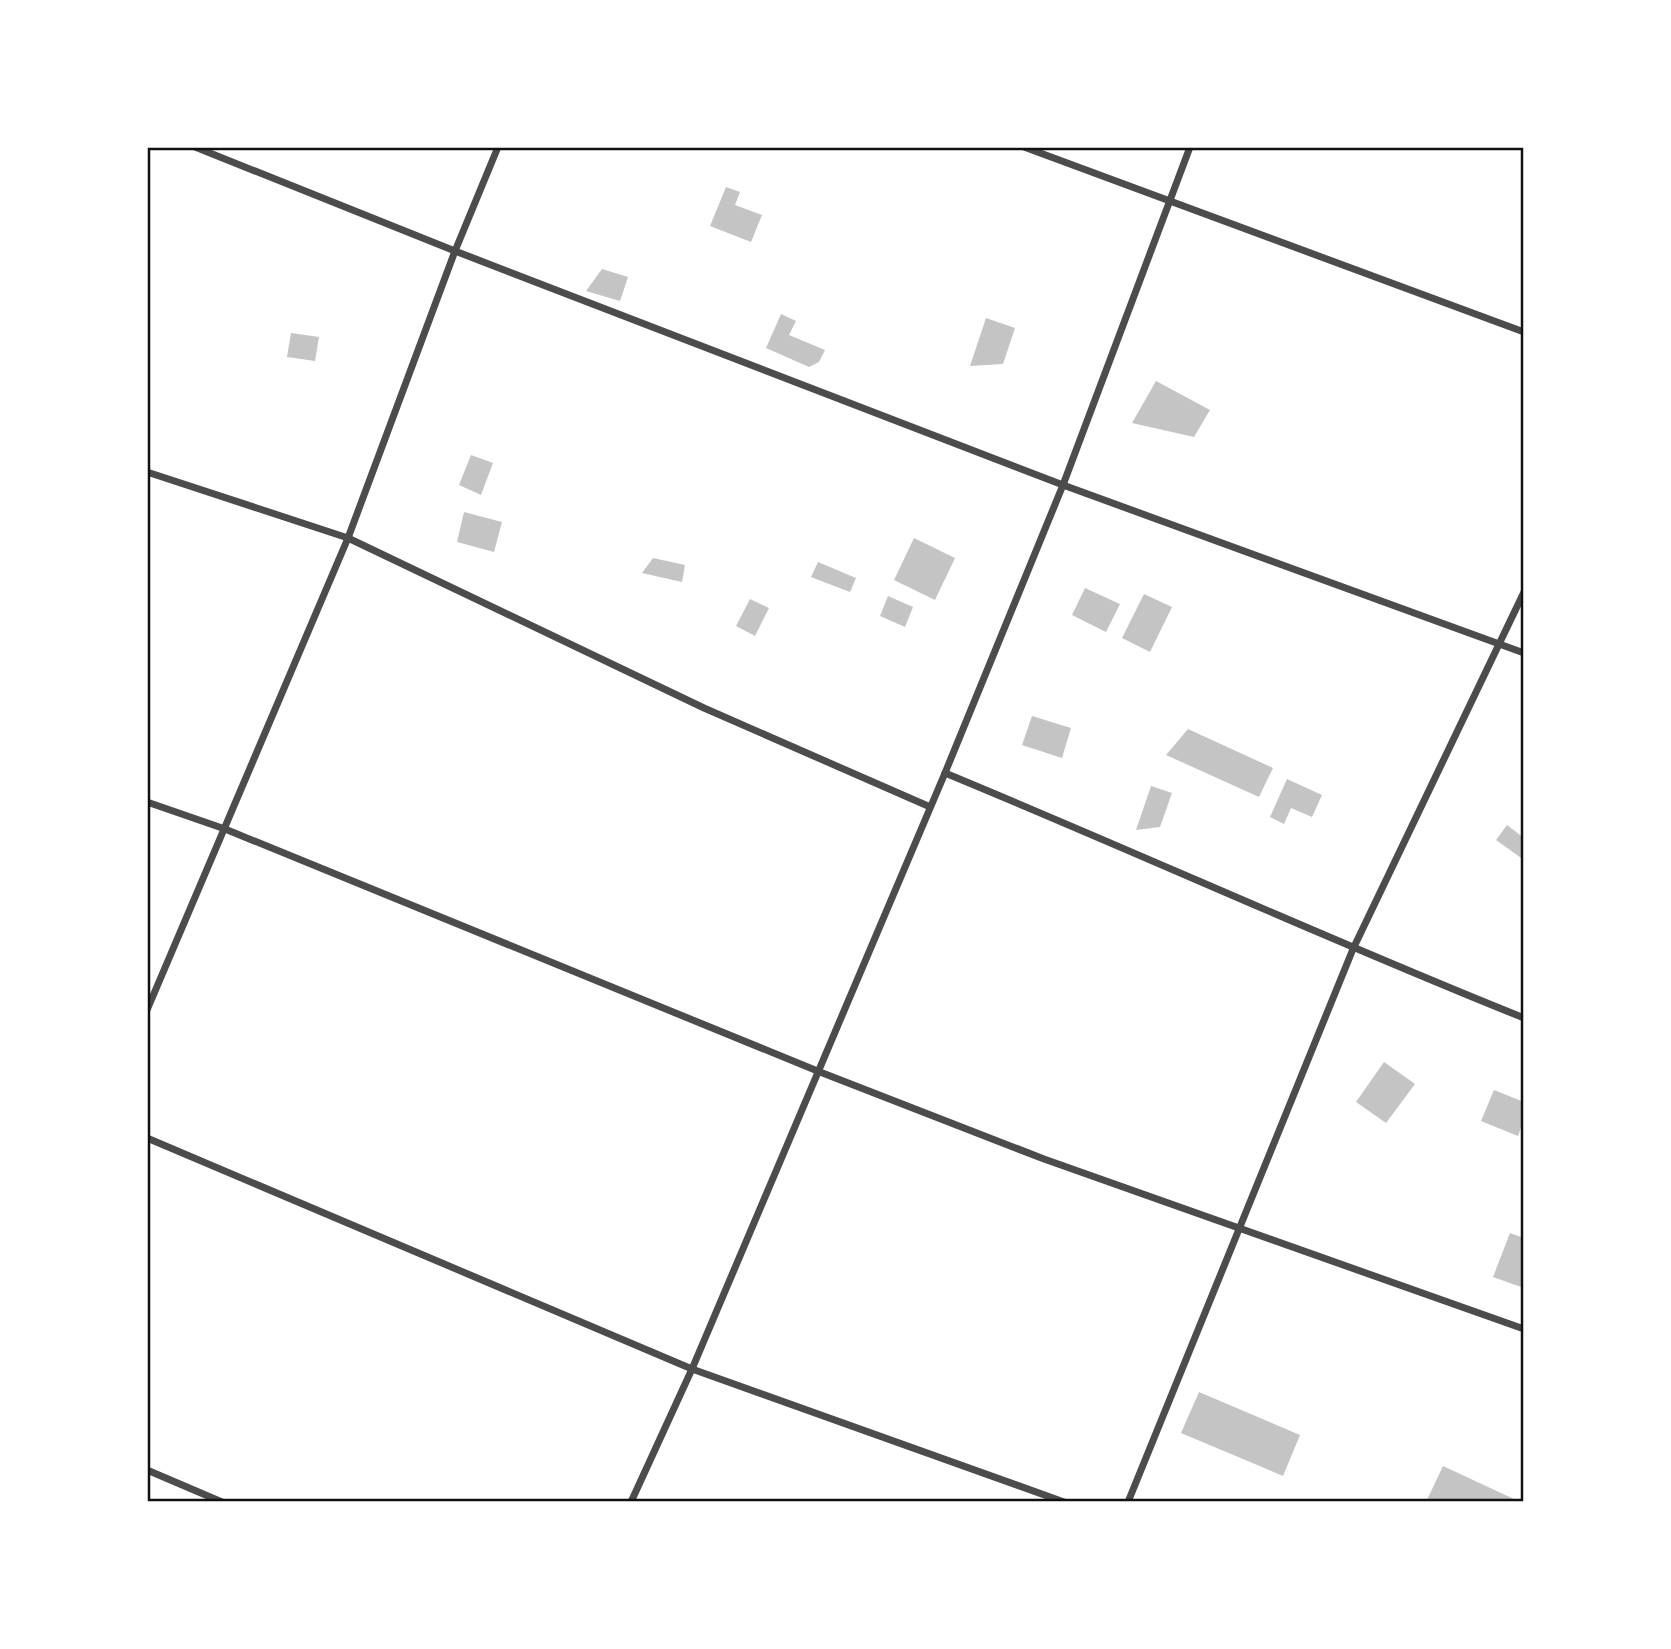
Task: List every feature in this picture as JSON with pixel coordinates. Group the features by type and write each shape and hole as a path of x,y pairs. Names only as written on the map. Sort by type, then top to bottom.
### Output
{"street":[{"path":"195,147 455,251 1063,485 1524,653"},
{"path":"147,1010 348,538 455,251 498,147"},
{"path":"1024,147 1524,332"},
{"path":"631,1502 692,1369 820,1072 928,806 945,773 1063,485 1190,147"},
{"path":"147,472 348,538 704,708 928,806"},
{"path":"1128,1502 1237,1228 1353,950 1524,592"},
{"path":"945,773 1158,861 1353,950 1524,1018"},
{"path":"147,802 225,829 820,1072 1044,1159 1524,1329"},
{"path":"147,1138 692,1369 1064,1502"},
{"path":"147,1470 222,1502"}],"building":[{"path":"726,187 740,192 735,205 762,215 751,242 710,226"},
{"path":"602,269 628,277 620,301 586,291"},
{"path":"781,314 796,321 789,335 825,350 819,362 809,367 766,348"},
{"path":"986,318 1015,328 1003,364 970,366"},
{"path":"291,333 319,337 315,361 287,357"},
{"path":"1156,381 1210,410 1194,437 1132,423"},
{"path":"471,455 493,463 481,495 459,485"},
{"path":"464,512 502,522 494,552 457,542"},
{"path":"914,538 955,558 935,600 894,580"},
{"path":"653,558 685,565 682,582 642,573"},
{"path":"818,562 856,578 850,592 811,577"},
{"path":"1085,588 1120,604 1106,632 1072,615"},
{"path":"1144,594 1172,607 1150,652 1122,638"},
{"path":"888,596 913,607 905,627 880,616"},
{"path":"750,599 769,608 755,636 736,626"},
{"path":"1032,716 1071,728 1062,758 1022,745"},
{"path":"1188,729 1273,768 1259,797 1166,755"},
{"path":"1287,779 1322,795 1312,817 1291,808 1284,824 1270,817"},
{"path":"1151,786 1172,793 1160,827 1136,830"},
{"path":"1507,825 1524,838 1524,860 1496,840"},
{"path":"1384,1062 1415,1084 1386,1123 1356,1102"},
{"path":"1494,1090 1524,1102 1524,1119 1518,1136 1481,1121"},
{"path":"1510,1233 1524,1238 1524,1288 1493,1277"},
{"path":"1199,1392 1300,1435 1283,1476 1181,1433"},
{"path":"1443,1466 1516,1500 1426,1502"}]}
